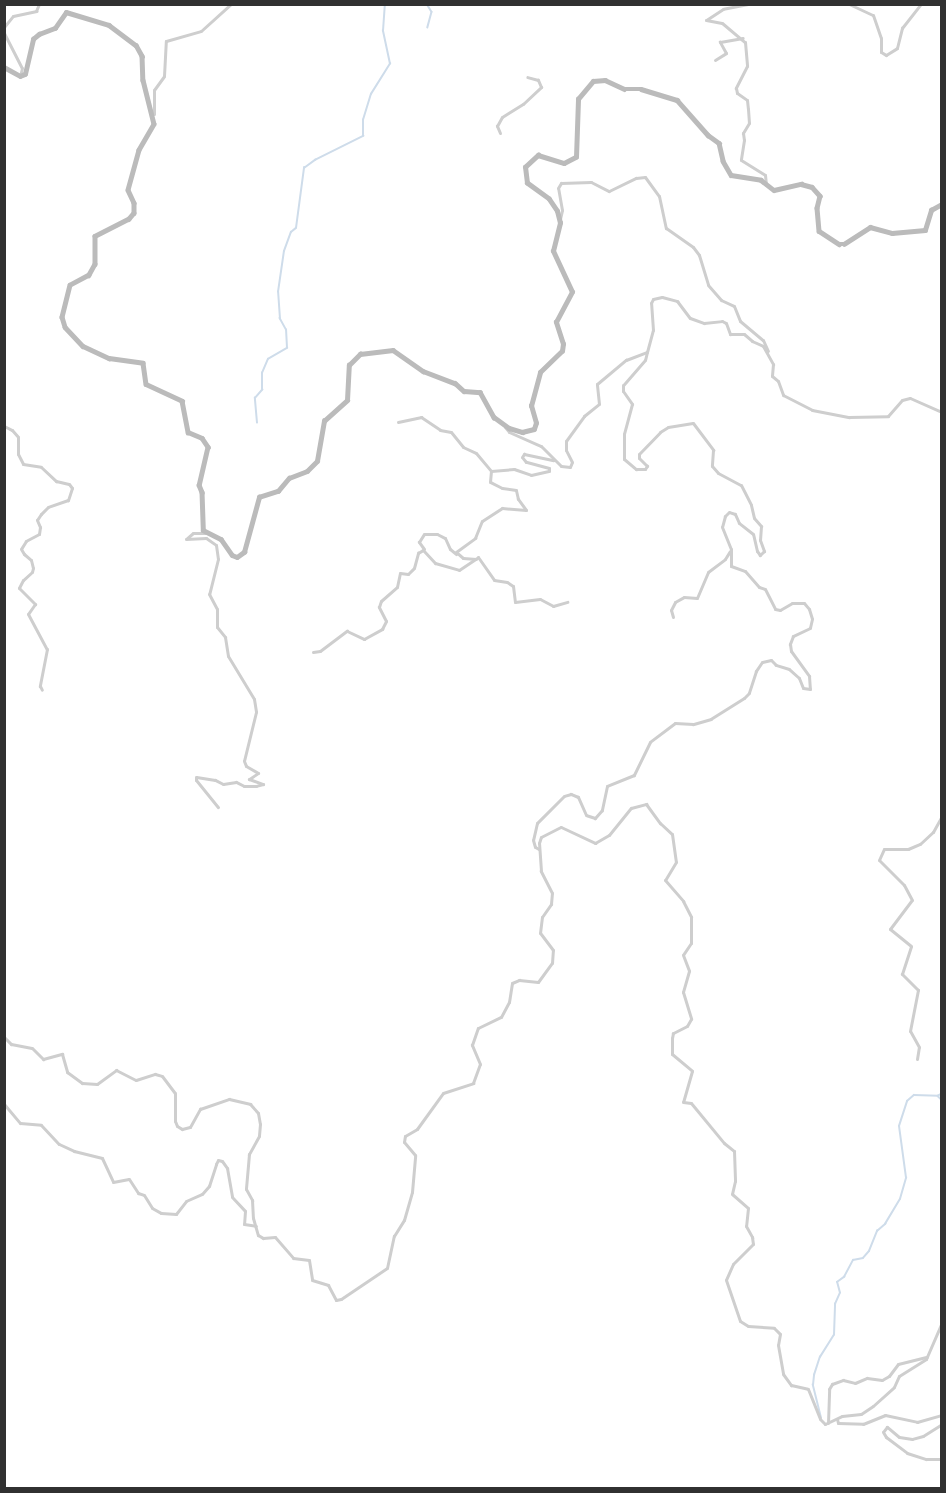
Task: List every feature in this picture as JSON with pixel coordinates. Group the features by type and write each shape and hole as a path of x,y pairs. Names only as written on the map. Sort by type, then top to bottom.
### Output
{"street":[{"path":"4,27 13,16 36,10 39,4"},
{"path":"207,533 202,526 202,492 199,485 208,447 202,438 188,432 182,401 146,384 143,363 109,358 83,346 65,327 62,317 70,285 88,275 95,264 95,236 129,219 134,213 134,203 128,190 139,150 153,130 154,90 164,76 166,41 201,31 231,4"},
{"path":"748,4 723,9 706,20 722,23 743,38 747,46 747,66 736,88 737,93 747,100 748,123 743,133 741,160 765,175 766,184"},
{"path":"849,4 873,15 881,38 881,52 886,55 897,48 902,28 921,4"},
{"path":"20,76 27,71 28,53 33,39 55,28 65,13 72,14 107,24 136,45 144,62 142,80 154,114"},
{"path":"4,33 22,68 20,76"},
{"path":"715,60 726,53 720,42 743,38"},
{"path":"4,67 20,76"},
{"path":"500,132 497,126 504,114 523,104 541,87 538,80 527,77"},
{"path":"560,219 552,202 527,183 525,167 538,156 560,162 576,157 578,99 587,85 596,80 611,82 624,89 641,89 677,100 708,135 719,143 728,172 734,176 761,180 771,190 805,184 816,190 820,196 817,208 819,231 841,244 870,226 892,233 925,230 931,210 942,204"},
{"path":"218,807 196,777 215,780 223,784 236,782 244,786 263,784 249,779 258,773 244,761 256,712 254,699 228,656 225,637 217,627 216,609 209,594 218,559 216,544 206,538 186,539 193,533 207,533 221,539 232,555 237,557 244,552 259,497 278,491 289,478 315,464 322,443 326,417 347,400 349,365 363,353 393,350 423,371 455,383 464,391 480,392 494,417 503,424 522,432 534,429 536,423 531,406 540,372 560,355 563,348 556,322 572,292 553,251 562,210 558,188 561,183 591,182 609,191 636,178 649,180 659,196 666,228 693,247 699,255 706,283 721,300 734,306 740,321 763,340 772,364 772,376 778,381 783,395 812,410 849,417 888,416 902,400 910,398 942,412"},
{"path":"539,849 535,847 533,840 537,823 564,796 571,794 578,797 586,815 596,818 602,810 607,786 634,775 650,742 675,723 693,724 711,719 747,696 757,667 762,662 771,660 776,666 789,669 799,678 803,688 810,689 807,673 790,648 793,636 810,628 812,619 809,609 798,602 788,604 780,610 775,609 765,589 759,587 745,571 731,566 731,549 722,527 723,520 729,512 735,514 739,523 753,534 760,555 764,551 760,540 761,526 754,518 751,505 741,484 718,473 712,466 713,450 693,423 668,427 660,432 639,454 639,458 647,466 645,469 636,469 624,459 624,434 632,404 623,391 623,385 645,360 653,330 651,303 653,299 662,297 681,304 683,311 690,318 704,323 718,321 726,323 730,334 744,334 752,341 764,346 768,353"},
{"path":"503,424 509,432 541,446 555,461 565,467 572,465 566,441 584,416 599,404 597,384 626,360 647,352"},
{"path":"398,422 421,417 440,430 451,432 464,447 476,453 491,471 490,482 502,489 516,490 518,499 526,510 502,507 482,521 475,538 456,554"},
{"path":"4,426 12,430 20,441 18,454 23,464 41,467 57,481 69,484 72,488 68,500 48,507 41,514 37,520 40,527 39,534 26,541 21,549 24,555 31,560 33,568 19,588 35,604 28,614 47,649 40,686 42,690"},
{"path":"491,471 514,469 527,475 549,471 549,468 526,462 522,457 524,454 555,461"},
{"path":"476,560 456,554 450,549 445,538 432,533 424,534 419,540 435,563 459,570 476,560 478,557 494,580 507,582 513,586 513,601 540,599 553,606 567,602"},
{"path":"673,617 670,610 675,602 684,597 697,598 708,572 725,559 731,549"},
{"path":"313,652 320,651 347,631 364,639 382,630 386,621 379,608 381,601 397,587 400,573 408,574 414,568 418,553 426,551"},
{"path":"4,1037 11,1044 32,1048 43,1059 62,1054 67,1072 82,1083 97,1084 116,1070 136,1080 154,1074 162,1076 175,1093 175,1120 177,1126 182,1130 190,1127 200,1109 230,1099 250,1104 258,1113 260,1124 259,1136 249,1154 246,1189 252,1200 253,1218 260,1238 275,1237 293,1258 309,1260 310,1278 328,1285 336,1300 341,1299 385,1270 394,1236 404,1220 406,1206 412,1192 415,1155 406,1145 405,1136 417,1129 443,1093 473,1083 480,1064 472,1045 478,1028 501,1017 510,1002 512,983 519,980 535,984 541,981 554,959 550,946 540,933 542,917 551,904 552,893 542,871 539,849 541,837 556,827 564,827 595,843 609,835 631,808 644,803 672,834 676,862 665,880 690,914 691,943 683,955 689,971 683,993 691,1016 687,1026 673,1033 672,1054 692,1071 683,1102 688,1101 696,1108 724,1143 734,1150 735,1180 732,1194 748,1208 746,1226 753,1241 752,1246 733,1264 727,1278 733,1296 734,1311 743,1325 774,1328 780,1334 778,1345 783,1374 791,1386 808,1389 820,1419 827,1424"},
{"path":"917,1059 919,1047 910,1031 918,990 902,974 911,946 890,929 912,900 904,885 879,860 884,849 908,849 920,844 933,832 942,816"},
{"path":"4,1104 20,1123 41,1125 59,1144 74,1151 102,1158 113,1182 129,1179 138,1193 144,1195 152,1208 161,1213 176,1214 186,1201 202,1194 209,1186 218,1160 222,1161 226,1168 232,1197 245,1211 244,1224 256,1226"},
{"path":"827,1424 864,1412 894,1387 899,1376 927,1357 942,1322"},
{"path":"827,1424 829,1389 832,1384 843,1380 855,1383 867,1378 878,1381 889,1376 898,1364 927,1357"},
{"path":"837,1419 837,1423 863,1424 885,1415 917,1422 942,1415"},
{"path":"942,1424 923,1436 907,1440 899,1437 887,1427 883,1432 907,1453 926,1459 942,1459"}],"waterway":[{"path":"257,423 255,398 262,390 262,373 268,359 287,348 286,330 280,319 278,292 284,251 291,232 296,228 304,168 363,136 363,120 371,94 390,64 383,31 385,4"},
{"path":"427,4 432,12 428,27"},
{"path":"942,1094 938,1096 942,1100"},
{"path":"821,1418 813,1385 814,1375 820,1357 834,1335 835,1304 840,1293 837,1282 844,1277 853,1260 863,1258 869,1251 877,1231 885,1224 900,1199 906,1178 899,1126 907,1101 914,1095 938,1096"}]}
